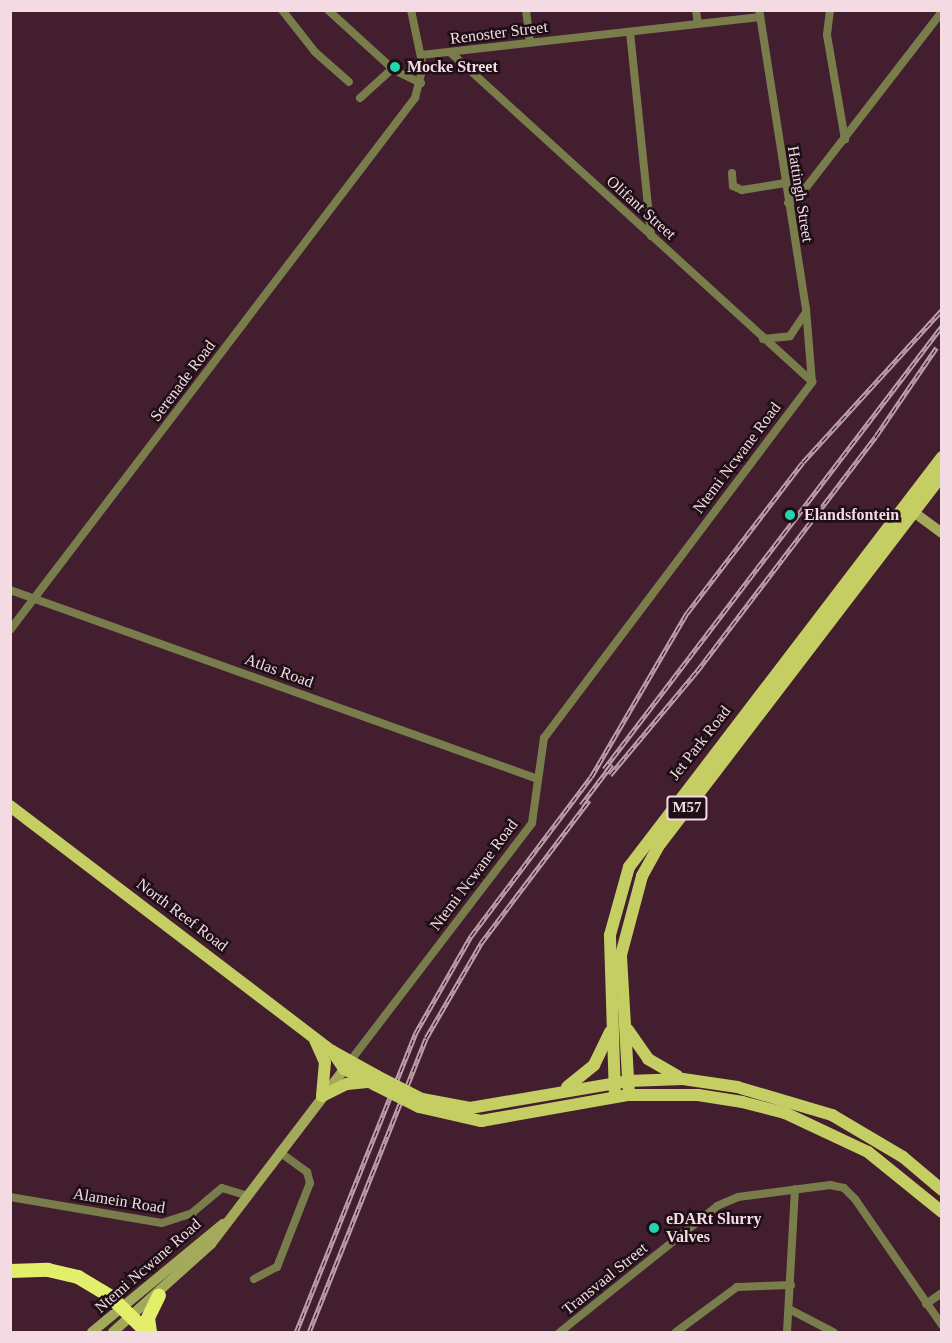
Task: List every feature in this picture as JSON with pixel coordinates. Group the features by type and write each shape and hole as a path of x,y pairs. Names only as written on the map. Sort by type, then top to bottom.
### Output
{"highway":[{"path":"10,1271 72,1275 128,1313 148,1332"},
{"path":"148,1332 148,1318 159,1295"}],"main road":[{"name":"Jet Park Road","path":"910,509 942,457"},
{"name":"Jet Park Road","path":"629,1095 622,1081 611,923 635,856 910,509 942,476"},
{"path":"910,509 942,533"},
{"name":"North Reef Road","path":"10,806 373,1081 421,1103 481,1121 629,1095"},
{"path":"560,1091 594,1065 619,1023 648,1059 683,1079"},
{"path":"311,1034 325,1062 322,1096"},
{"name":"Ntemi Ncwane Road","path":"92,1332 159,1295 211,1244 245,1195 348,1064"},
{"path":"622,1081 683,1079 773,1095 832,1115 903,1157 942,1190"},
{"path":"322,1096 347,1084 373,1081"},
{"name":"Jet Park Road","path":"615,1097 622,1081"},
{"name":"North Reef Road","path":"421,1103 470,1108 622,1081"},
{"path":"629,1095 698,1095 785,1113 868,1152 942,1212"},
{"name":"Ntemi Ncwane Road","path":"113,1332 128,1313 223,1224"}],"street":[{"path":"328,10 392,69 421,83 421,55 411,10"},
{"path":"526,10 530,43"},
{"path":"696,10 698,24"},
{"path":"830,10 826,35 845,139"},
{"path":"283,11 315,52 350,82"},
{"path":"788,203 798,198 942,12"},
{"name":"Renoster Street","path":"421,55 698,24 758,14"},
{"name":"Hattingh Street","path":"758,14 806,309 812,382"},
{"path":"630,32 651,236"},
{"name":"Olifant Street","path":"451,53 812,382"},
{"path":"360,98 392,69"},
{"name":"Serenade Road","path":"10,630 377,147 421,83"},
{"path":"732,173 738,190 784,183"},
{"path":"764,339 779,340 796,332 806,309"},
{"name":"Ntemi Ncwane Road","path":"348,1064 532,823 538,779 538,751 547,732 812,382"},
{"name":"Atlas Road","path":"10,590 538,779"},
{"path":"254,1279 277,1267 310,1183 307,1172 279,1152"},
{"name":"Transvaal Street","path":"560,1332 717,1206 738,1197 830,1185 849,1192 942,1325"},
{"name":"Alamein Road","path":"10,1197 162,1223 192,1213 222,1188 245,1195"},
{"path":"787,1332 795,1189"},
{"path":"676,1332 737,1287 790,1285"},
{"path":"926,1304 942,1293"},
{"path":"789,1309 833,1332"}],"railway":[{"path":"296,1332 415,1034 471,936 591,777 687,613 803,462 942,310"},
{"path":"604,769 942,326"},
{"path":"610,775 697,671 876,436 936,348"},
{"path":"581,805 612,764"},
{"path":"309,1332 426,1038 481,943 589,800"}],"place":[{"name":"Mocke Street","path":"395,67"},
{"name":"Elandsfontein","path":"790,515"},
{"name":"eDARt Slurry Valves","path":"654,1228"}]}
